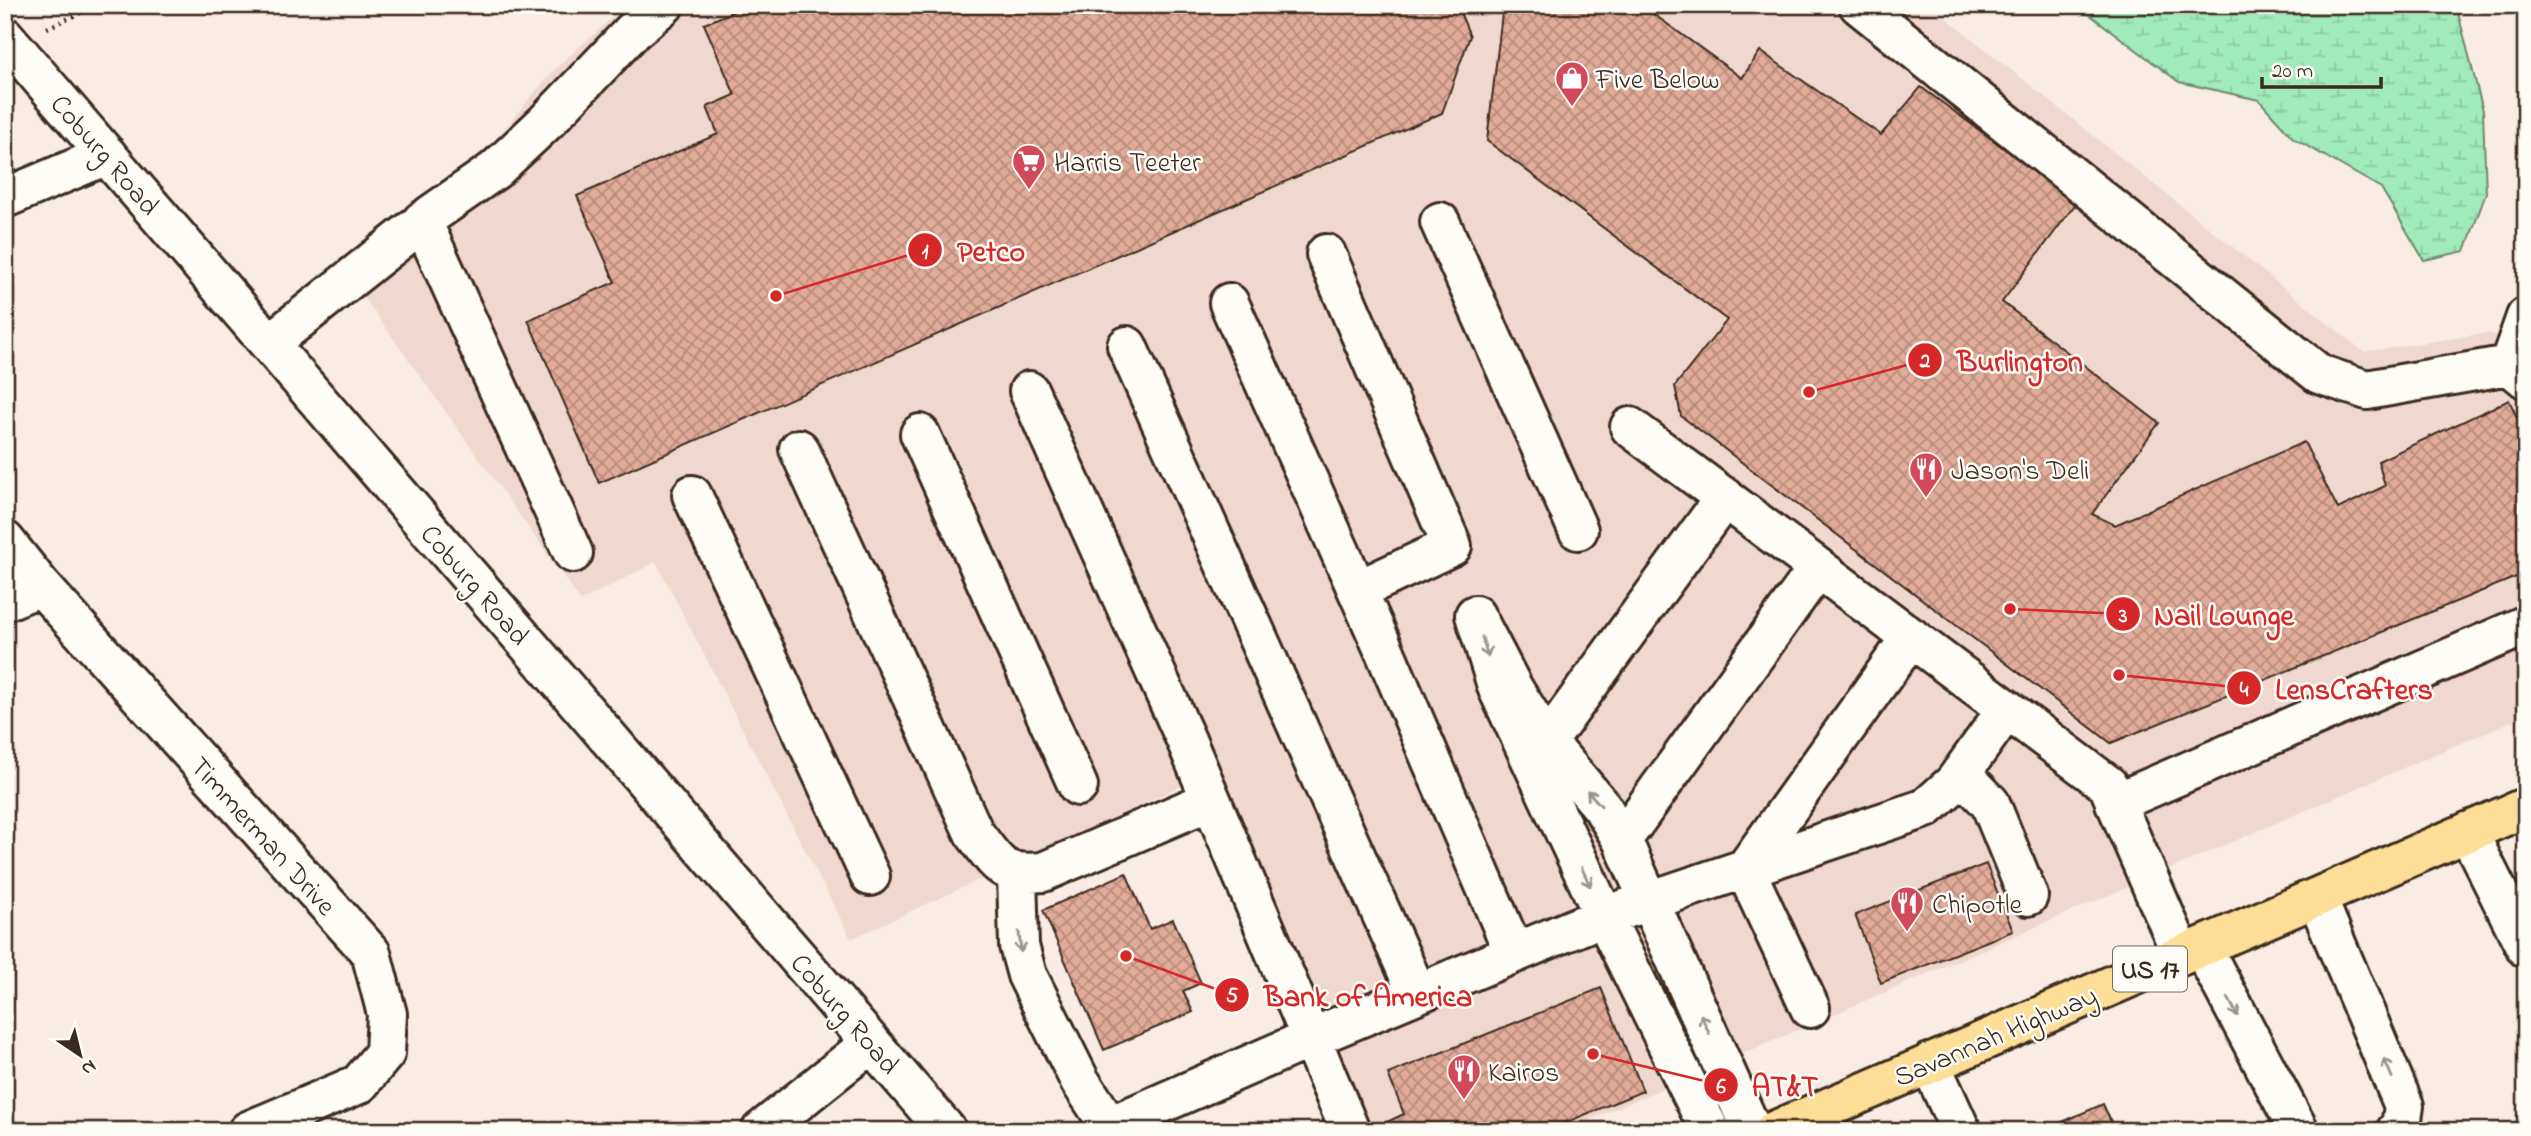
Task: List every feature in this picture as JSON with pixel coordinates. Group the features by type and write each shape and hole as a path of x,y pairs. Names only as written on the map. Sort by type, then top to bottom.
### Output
{"highway":[{"name":"Savannah Highway","path":"1774,1131 2526,807"}],"street":[{"path":"270,343 422,221 495,170 546,122 633,31 664,5"},
{"path":"1859,5 2319,374 2367,390 2517,372 2526,317"},
{"name":"Coburg Road","path":"9,41 947,1131"},
{"path":"5,198 107,155"},
{"path":"422,221 573,552"},
{"path":"1440,222 1578,530"},
{"path":"1326,254 1452,546 1358,590"},
{"path":"1229,303 1358,590 1514,953"},
{"path":"1127,345 1418,993"},
{"path":"1029,391 1211,800 1350,1131"},
{"path":"1630,426 2108,785 2192,951 2299,1131"},
{"path":"920,434 1078,786"},
{"path":"799,449 974,832 997,863 1017,874 1043,872 1211,800"},
{"path":"692,495 870,876"},
{"path":"1547,742 1725,498"},
{"name":"Timmerman Drive","path":"5,541 41,586 371,953 387,1014 385,1053 359,1084 269,1127"},
{"path":"1622,840 1818,568"},
{"path":"5,601 41,586"},
{"path":"1710,1131 1604,916 1498,690 1475,615 1514,690 1547,742 1602,807 1622,840 1752,1131"},
{"path":"2115,803 2526,625"},
{"path":"1745,869 1911,637"},
{"path":"1115,1131 1119,1122 1311,1038 1604,916 1926,808 1961,773 2007,709"},
{"path":"1961,773 1990,803 2028,896"},
{"path":"2468,832 2526,948"},
{"path":"1745,869 1810,1008"},
{"path":"1017,874 1018,946 1027,975 1080,1081 1115,1131"},
{"path":"2317,898 2404,1106 2401,1126 2396,1131"},
{"path":"761,1131 871,1043"},
{"path":"1930,1063 1961,1131"}],"path":[{"path":"9,41 98,5"}],"shaded area":[{"path":"626,5 1930,5 2364,352 2487,333 2526,340 2526,715 1564,1131 1359,1131 1218,769 851,939 656,562 581,601 340,264 485,152 553,71"}],"green space":[{"path":"2077,5 2456,5 2483,111 2486,193 2465,251 2424,260 2381,188 2293,138 2259,100 2179,82"}],"building":[{"path":"748,5 1457,5 1470,36 1442,113 599,483 528,320 615,282 577,196 718,134 707,107 735,95 704,24"},
{"path":"1503,5 1641,5 1742,78 1760,51 1881,135 1921,87 2077,202 2002,302 2159,423 2092,514 2115,525 2304,442 2338,509 2385,486 2378,461 2509,400 2526,436 2526,573 2111,743 1681,416 1675,386 1727,320 1487,141"},
{"path":"1986,864 2013,931 1881,983 1855,915"},
{"path":"1126,873 1150,929 1173,919 1201,983 1183,991 1193,1012 1104,1050 1043,910"},
{"path":"1601,988 1643,1091 1545,1131 1368,1131 1404,1114 1388,1074"},
{"path":"2103,1104 2115,1131 2042,1131"}],"place":[{"name":"Five Below","path":"1572,108"},
{"name":"Harris Teeter","path":"1029,191"},
{"name":"Petco","path":"776,296"},
{"name":"Burlington","path":"1809,392"},
{"name":"Jason's Deli","path":"1926,499"},
{"name":"Nail Lounge","path":"2010,609"},
{"name":"LensCrafters","path":"2119,675"},
{"name":"Chipotle","path":"1907,933"},
{"name":"Bank of America","path":"1126,956"},
{"name":"AT&T","path":"1593,1054"},
{"name":"Kairos","path":"1464,1101"}]}
